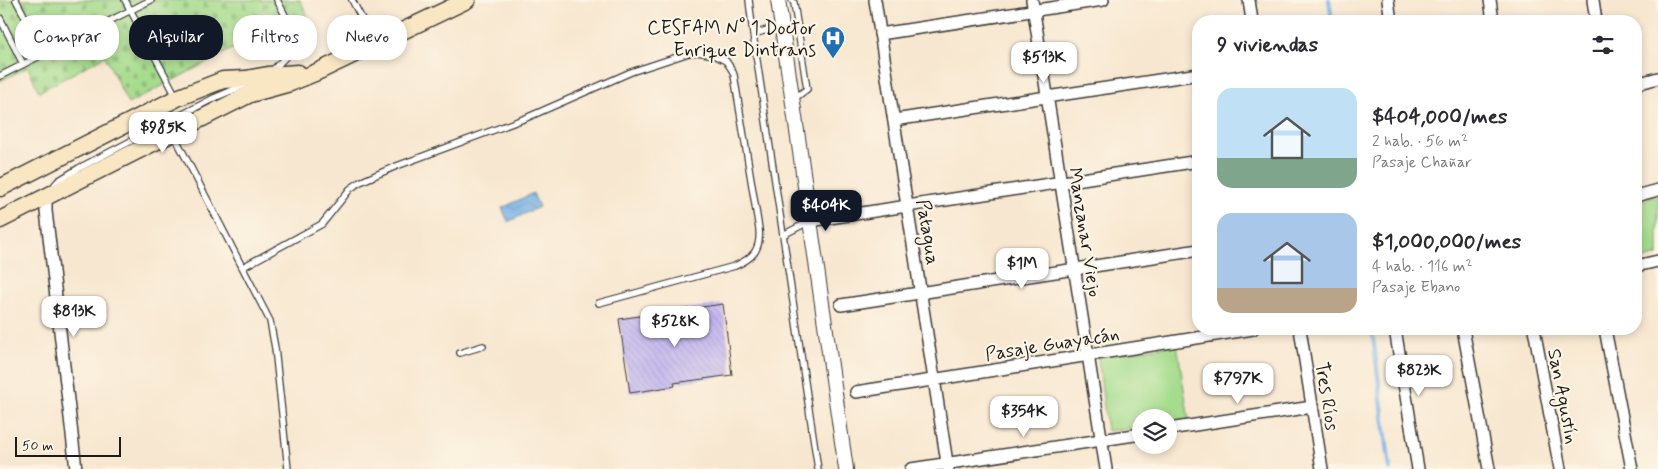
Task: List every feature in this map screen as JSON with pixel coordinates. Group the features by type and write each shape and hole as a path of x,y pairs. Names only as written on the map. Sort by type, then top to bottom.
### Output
{"main road":[{"path":"407,29 466,0"},
{"path":"0,220 250,94 290,83 342,60"},
{"path":"0,188 177,98 223,80 317,72"}],"street":[{"path":"778,0 846,469"},
{"name":"Patagua","path":"875,0 947,466"},
{"path":"880,34 1033,5 1103,0"},
{"path":"1249,0 1251,15"},
{"path":"1388,0 1390,15"},
{"path":"1490,0 1491,15"},
{"path":"1593,0 1595,15"},
{"name":"Manzanar Viejo","path":"1033,5 1106,469"},
{"path":"894,120 1192,75"},
{"path":"1642,82 1658,78"},
{"path":"810,221 1192,162"},
{"path":"1642,194 1658,190"},
{"path":"46,197 46,211 76,469"},
{"path":"841,305 1192,251"},
{"path":"1642,265 1658,261"},
{"name":"Pasaje Guayacán","path":"856,392 1215,335"},
{"name":"Tres Ríos","path":"1301,335 1322,469"},
{"path":"1396,335 1418,469"},
{"path":"1465,335 1489,469"},
{"name":"San Agustín","path":"1535,335 1560,469"},
{"path":"1606,335 1632,469"},
{"path":"1177,428 1312,407"},
{"path":"911,469 947,466 1132,435"}],"lane":[{"path":"16,0 24,15"},
{"path":"125,0 177,98"},
{"path":"119,16 151,0"},
{"path":"46,197 58,180 79,168 214,98 268,75 294,48 295,34 277,0"},
{"path":"352,0 360,15"},
{"path":"749,0 818,469"},
{"path":"792,0 807,89 799,95 792,97"},
{"path":"0,18 24,64"},
{"path":"753,34 782,26"},
{"path":"243,267 322,224 350,189 360,182 526,118 631,72 689,54 705,53 720,58 729,64 734,75 759,230 758,247 746,261 734,266 599,302"},
{"path":"0,76 32,60"},
{"path":"173,132 270,321 276,348 288,469"},
{"path":"783,235 810,221"},
{"path":"460,353 483,346"}],"green space":[{"path":"0,0 300,0 308,15 233,15 233,49 223,54 223,15 129,15 129,60 211,60 128,104 107,60 119,60 119,15 15,15 15,60 98,60 39,92 28,67 0,81"},
{"path":"1658,196 1658,255 1642,259 1642,200"},
{"path":"1177,344 1189,421 1177,422 1177,409 1132,409 1132,428 1107,431 1098,357"}],"water":[{"path":"533,193 539,207 508,222 502,208"}],"building":[{"path":"723,304 732,375 674,383 675,386 630,393 619,319"}],"waterway":[{"path":"1329,0 1331,15"},
{"path":"1373,335 1390,469"}],"place":[{"name":"CESFAM N° 1 Doctor Enrique Dintrans","path":"833,59"}]}
